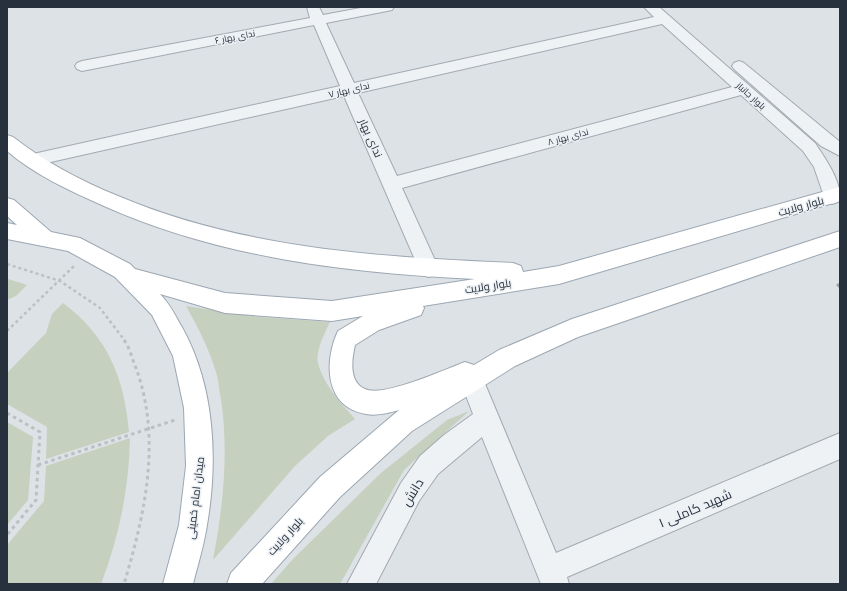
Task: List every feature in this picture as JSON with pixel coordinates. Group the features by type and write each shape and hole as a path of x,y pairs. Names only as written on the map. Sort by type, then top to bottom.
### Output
{"main road":[{"path":"7,141 33,160 68,181 108,201 154,219 205,235 312,258 429,269 559,274"},
{"name":"بلوار ولایت","path":"129,276 224,303 332,311 559,274 836,195"},
{"path":"7,205 43,236"},
{"name":"میدان امام خمینی","path":"7,231 43,236 89,251 110,262 129,276 151,298 174,331 187,362 193,382 201,446 199,484 193,525 178,584"},
{"name":"بلوار ولایت","path":"242,584 330,487 404,422 507,358 572,330 840,239"},
{"path":"469,289 371,323 346,338 340,357 340,376 349,393 365,402 388,401 507,358"}],"street":[{"name":"ندای بهار ۶","path":"82,66 316,14 388,7"},
{"name":"بلوار جانباز","path":"651,7 668,13 836,143"},
{"name":"بلوار جانباز","path":"668,13 744,89 809,147 822,166 836,195"},
{"name":"ندای بهار ۷","path":"33,160 349,90 668,13"},
{"name":"ندای بهار","path":"316,14 429,269"},
{"name":"ندای بهار ۸","path":"391,184 744,89"},
{"path":"809,147 836,143"},
{"path":"472,380 526,519 553,577"},
{"name":"دانش","path":"361,584 410,492 429,465 453,444 487,420"},
{"name":"شهید کاملی ۱","path":"553,577 840,446"}],"path":[{"path":"7,331 89,251"},
{"path":"7,264 40,272 60,280 78,290 94,303 122,334 133,354 141,376 147,401 151,428 151,459 148,492 141,528 124,584"},
{"path":"7,413 40,432 36,500 7,535"},
{"path":"38,465 198,413"}],"green space":[{"path":"7,279 27,285 16,296 7,300"},
{"path":"63,303 79,316 92,330 111,360 123,393 129,432 46,459 47,427 7,404 7,373 46,333 52,314"},
{"path":"186,306 259,317 330,322 319,348 317,358 320,371 338,400 355,419 328,436 295,466 213,560 220,520 225,460 225,439 221,399 218,379 210,355"},
{"path":"469,411 404,470 340,584 271,584 293,559 381,473 447,420"},
{"path":"7,422 33,437 28,500 7,525"},
{"path":"130,438 128,476 122,512 113,549 101,584 7,584 7,545 44,501 46,466"}]}
